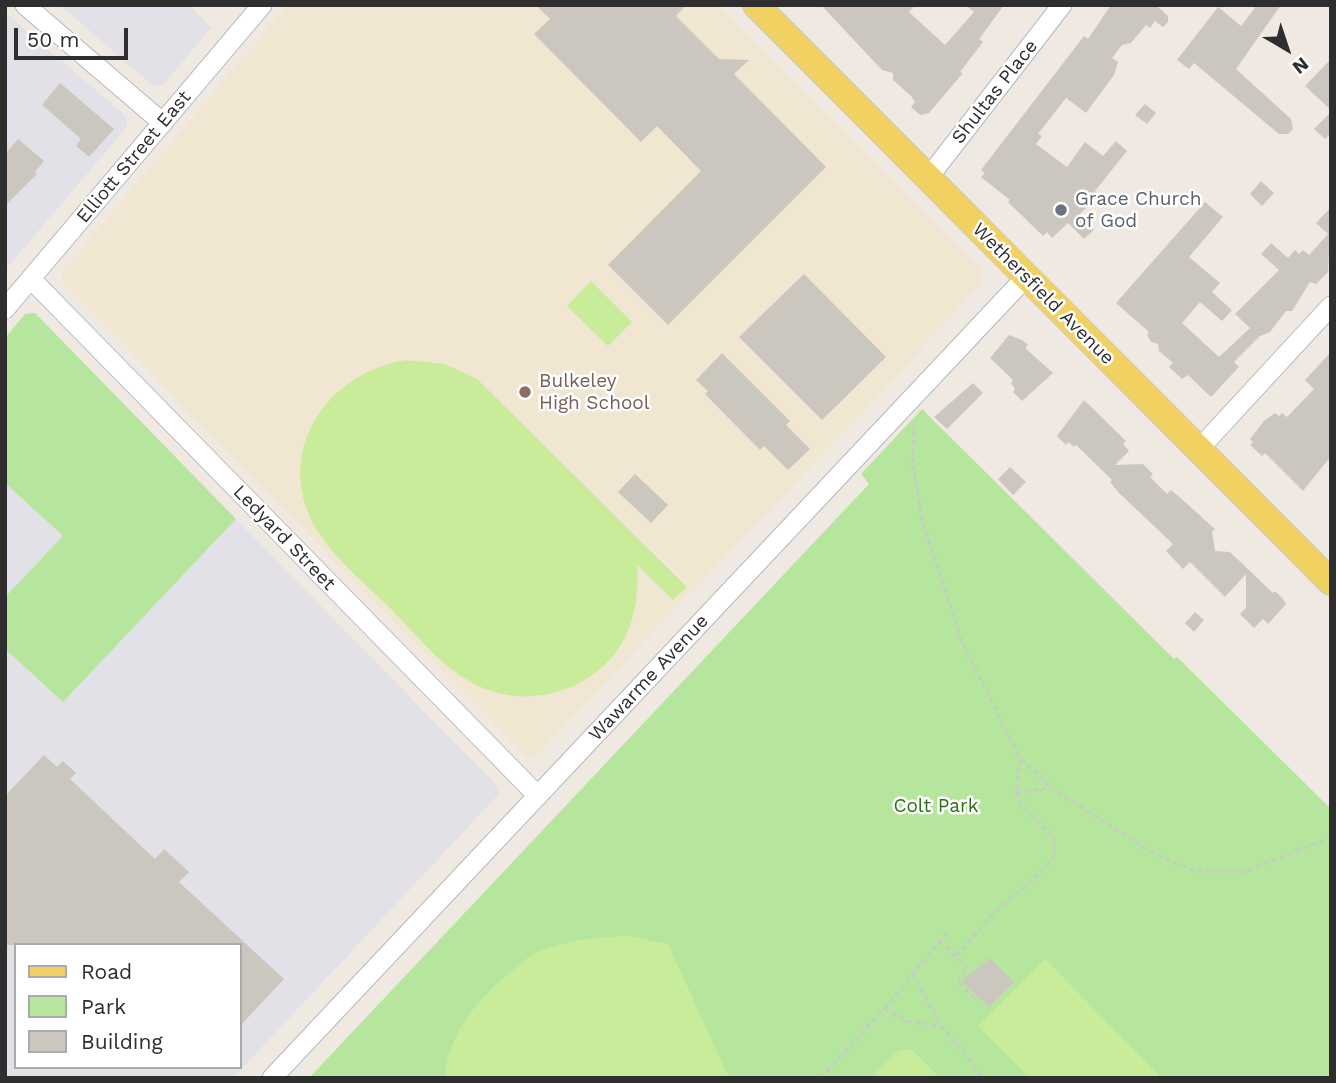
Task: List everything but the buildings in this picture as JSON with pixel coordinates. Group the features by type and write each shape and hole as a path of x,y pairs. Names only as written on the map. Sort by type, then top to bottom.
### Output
{"main road":[{"name":"Wethersfield Avenue","path":"756,5 1331,582"}],"street":[{"path":"25,5 163,124"},
{"name":"Elliott Street East","path":"5,309 262,5"},
{"name":"Shultas Place","path":"928,178 1062,5"},
{"name":"Wawarme Avenue","path":"272,1078 1026,276"},
{"name":"Ledyard Street","path":"31,279 538,796"},
{"path":"1199,449 1331,306"}],"path":[{"path":"920,417 914,423 912,456 922,521 962,642 1020,758 1051,788 1158,856 1195,871 1244,872 1331,838"},
{"path":"956,956 999,909 1040,873 1054,856 1051,834 1021,805 1016,792 1020,758"},
{"path":"1016,792 1051,788"},
{"path":"821,1078 884,1009 947,932"},
{"path":"939,941 968,969 957,981 975,998"},
{"path":"913,973 940,1026 965,1053 982,1078"},
{"path":"884,1009 907,1021 940,1026"}],"shaded area":[{"path":"60,5 189,5 211,28 163,85 153,86"},
{"name":"Bulkeley High School","path":"288,5 718,5 981,270 981,283 895,378 535,756 527,757 62,282 62,272"},
{"path":"5,12 127,117 127,127 5,270"},
{"path":"5,483 63,536 5,597"},
{"path":"236,519 498,787 498,795 242,1068 242,943 14,943 14,1069 241,1069 233,1078 5,1078 5,649 63,702"}],"green space":[{"path":"591,281 632,322 608,346 567,306"},
{"path":"35,313 236,519 63,702 5,649 5,597 63,536 5,483 5,338 25,314"},
{"path":"406,360 445,364 477,379 687,587 673,600 637,565 635,609 626,636 610,660 583,681 567,689 531,696 513,696 478,686 451,669 434,653 344,564 319,533 305,504 300,476 303,448 313,423 330,400 351,382 377,368"},
{"name":"Colt Park","path":"922,409 1174,659 1177,657 1331,809 1331,1078 309,1078 869,484 861,474"},
{"path":"630,936 668,944 729,1078 445,1078 453,1045 469,1015 491,989 528,958 550,947 573,942"},
{"path":"1045,959 1160,1076 1158,1078 1029,1078 978,1026"},
{"path":"911,1049 940,1078 871,1078 898,1051"}],"place":[{"name":"Grace Church of God","path":"1061,210"},
{"name":"Bulkeley High School","path":"525,392"}]}
